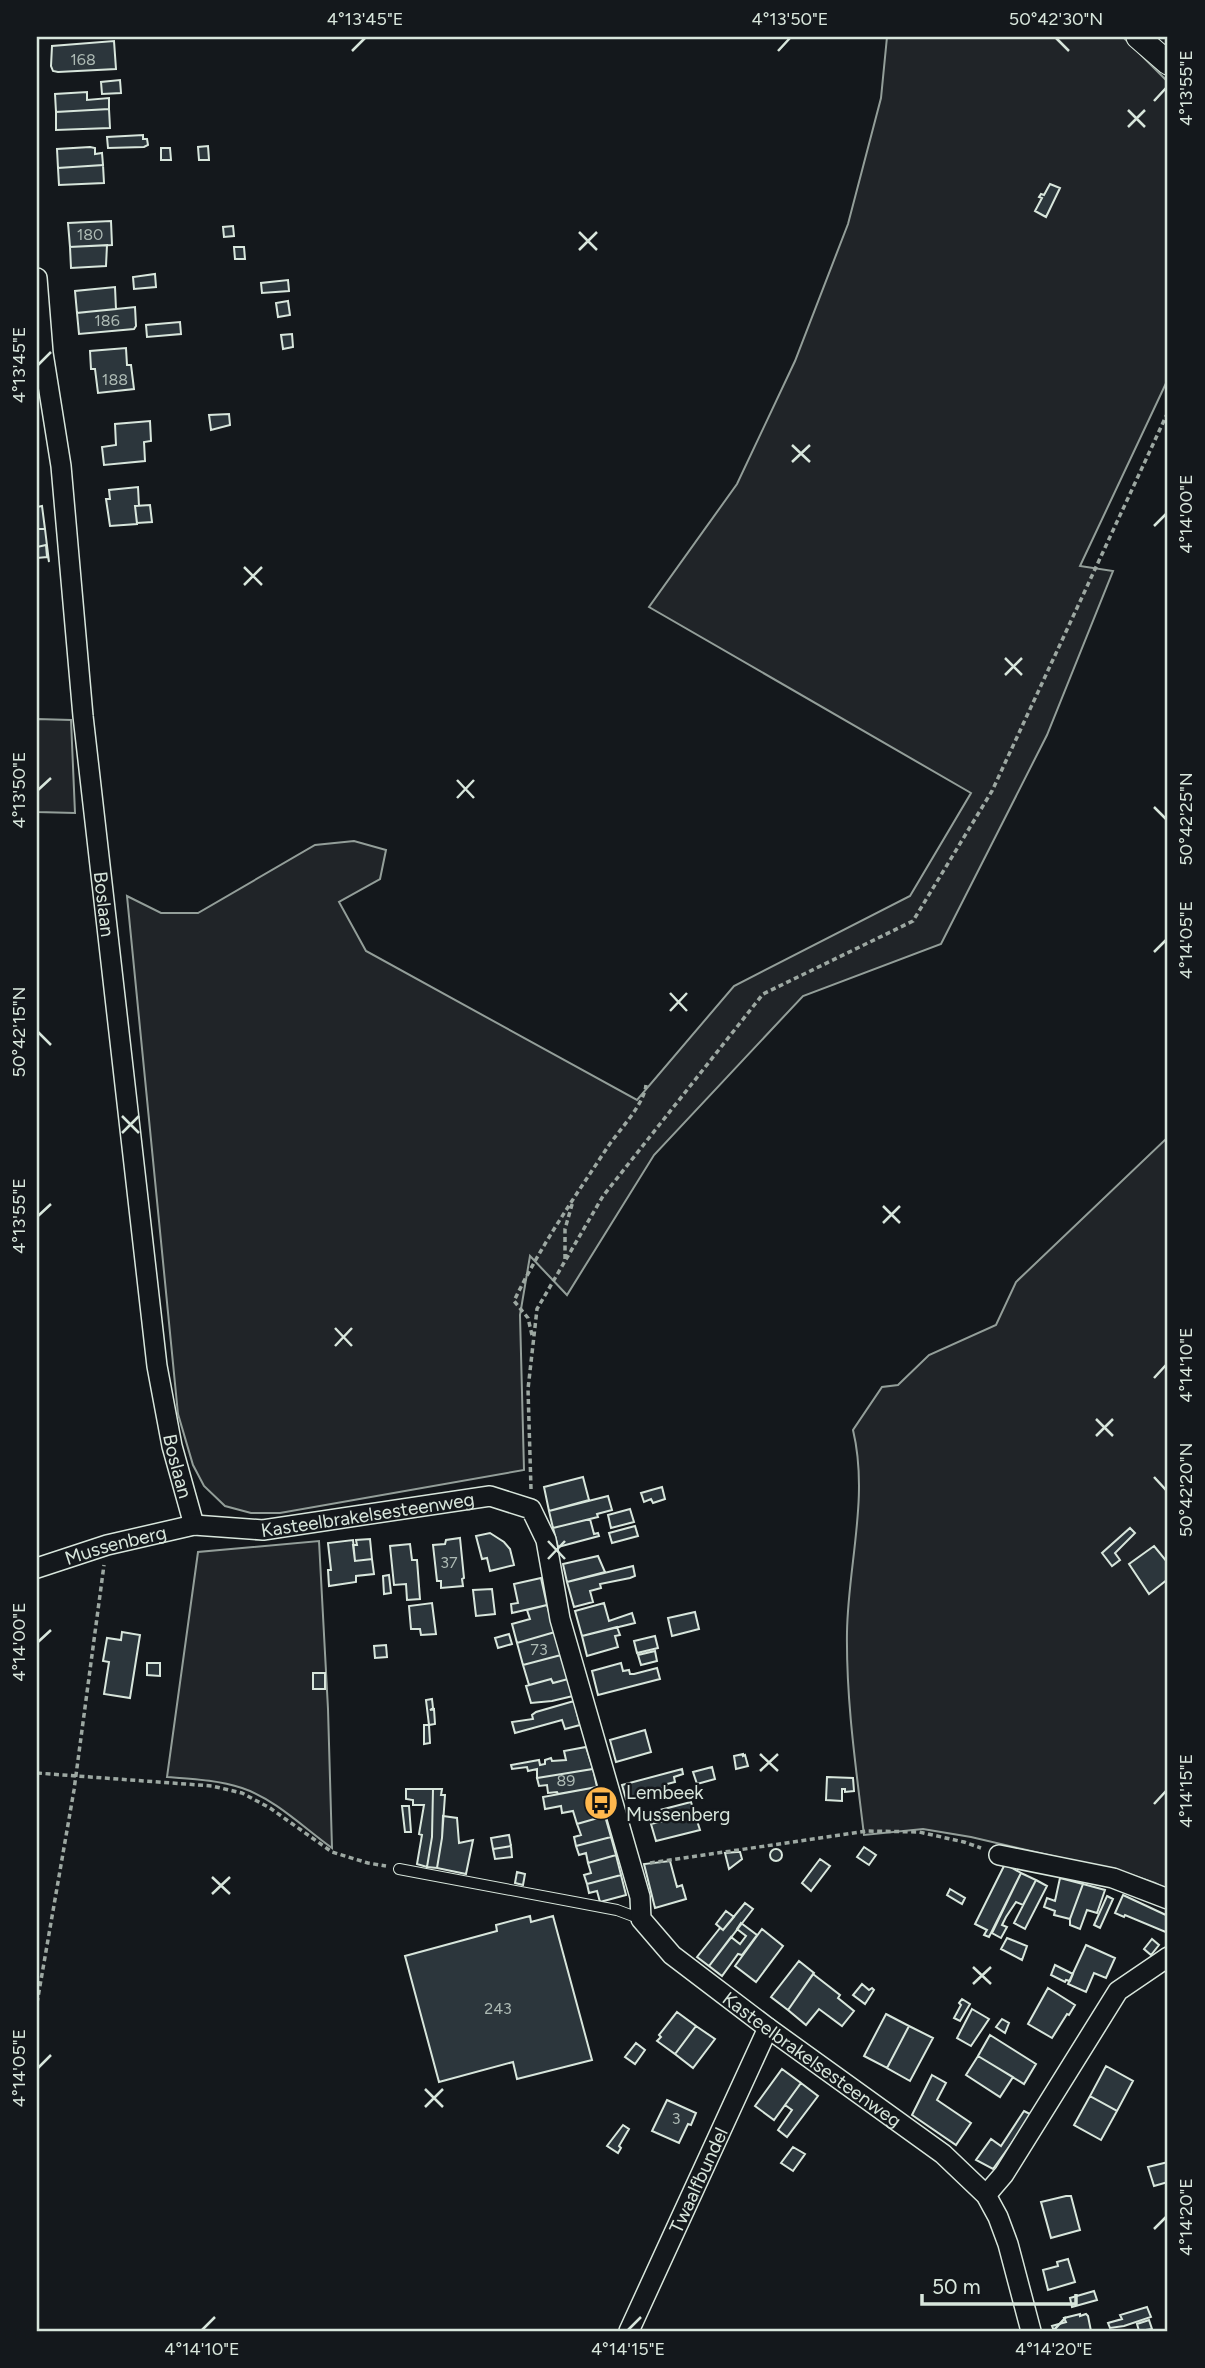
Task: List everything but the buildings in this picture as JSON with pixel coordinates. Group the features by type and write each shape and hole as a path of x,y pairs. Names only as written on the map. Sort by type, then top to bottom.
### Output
{"street":[{"path":"1138,37 1168,63"},
{"name":"Boslaan","path":"37,278 43,353 61,466 83,716 157,1366 172,1446 194,1525"},
{"name":"Kasteelbrakelsesteenweg","path":"194,1525 263,1530 490,1496 531,1509"},
{"path":"531,1509 546,1540 560,1619 640,1897 641,1919"},
{"name":"Mussenberg","path":"37,1568 107,1545 194,1525"},
{"path":"999,1855 1113,1878 1168,1899"},
{"name":"Kasteelbrakelsesteenweg","path":"641,1919 672,1955 943,2154 986,2195 1008,2244 1031,2331"},
{"path":"986,2195 1004,2174 1118,1991 1168,1957"},
{"name":"Twaalfbundel","path":"629,2331 768,2028"}],"lane":[{"path":"398,1868 617,1910 641,1919"}],"path":[{"path":"531,1509 528,1389 537,1309 603,1196 763,994 912,921 992,791 1168,412"},
{"path":"534,1341 528,1318 514,1301 534,1261 574,1198 645,1096 646,1084"},
{"path":"565,1261 565,1229 574,1198"},
{"path":"37,2003 74,1790 107,1545"},
{"path":"37,1773 212,1786 242,1793 270,1808 332,1852 368,1863 398,1868"},
{"path":"631,1866 867,1830 919,1832 964,1842 999,1855"}],"shaded area":[{"path":"887,37 1123,37 1168,82 1168,379 1080,566 1113,571 1047,735 941,944 803,996 654,1155 567,1295 530,1256 520,1315 524,1470 280,1513 251,1513 225,1506 204,1486 193,1465 178,1414 127,896 161,913 198,913 315,845 354,841 386,850 380,879 339,902 366,951 637,1100 734,986 910,896 971,793 649,607 737,484 795,361 848,224 881,98"},
{"path":"37,719 71,720 75,813 37,812"},
{"path":"1168,1137 1168,1890 1126,1873 971,1837 923,1829 864,1835 852,1734 847,1657 848,1607 859,1480 853,1430 882,1387 898,1385 929,1355 996,1325 1016,1282"},
{"path":"319,1541 332,1848 278,1807 254,1793 223,1783 167,1777 198,1552"}],"place":[{"name":"Lembeek Mussenberg","path":"601,1803"}]}
